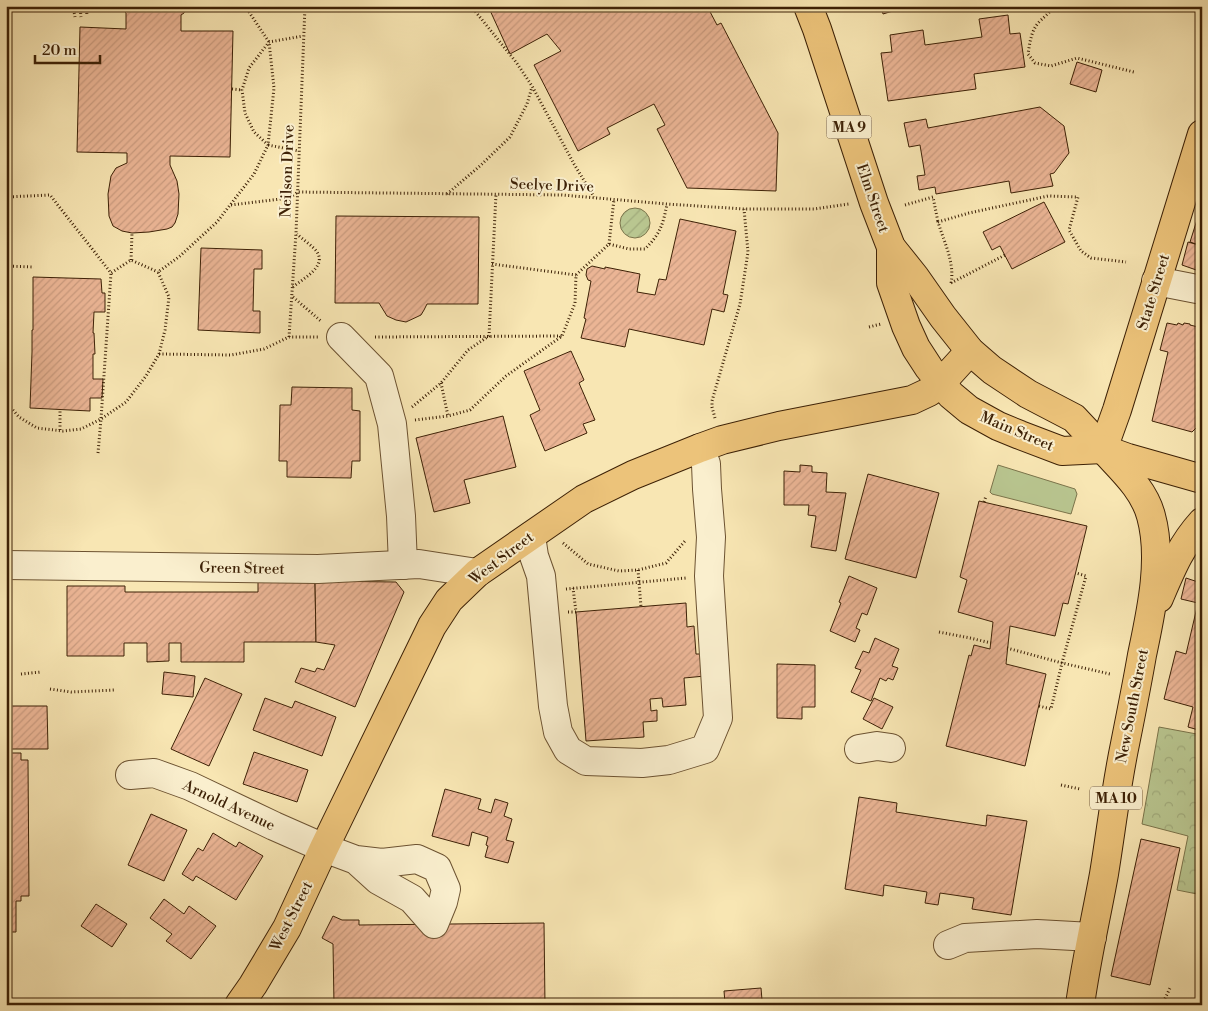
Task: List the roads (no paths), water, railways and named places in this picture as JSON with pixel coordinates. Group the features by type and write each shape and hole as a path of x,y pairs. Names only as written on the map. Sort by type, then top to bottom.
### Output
{"main road":[{"name":"Elm Street","path":"808,6 891,247 970,352"},
{"name":"State Street","path":"1103,449 1117,410 1202,134"},
{"name":"Elm Street","path":"891,247 891,283 906,326 916,348 941,383"},
{"name":"West Street","path":"238,1005 253,985 287,928 432,626 449,600 477,573 584,500 633,474 722,440 779,426 912,400 929,392 941,383 970,352"},
{"name":"Main Street","path":"970,352 992,370 1028,394 1074,418 1103,449"},
{"name":"Main Street","path":"941,383 951,395 969,410 998,426 1020,435 1062,450 1103,449 1202,479"},
{"name":"New South Street","path":"1080,1005 1120,766 1150,618 1155,576 1155,548 1151,517 1147,504 1140,492 1103,449"},
{"name":"MA 10","path":"1150,618 1176,558 1202,522"}],"street":[{"path":"1156,281 1202,290"},
{"path":"340,337 379,376 392,424 401,516 403,565"},
{"path":"531,536 534,556 541,576 558,732 568,750 586,761 642,763 669,760 705,749 718,718 709,576 710,537 706,464 700,448"},
{"name":"Green Street","path":"6,565 318,569 419,564 477,573"},
{"path":"859,749 877,746 891,748"},
{"name":"Arnold Avenue","path":"130,775 154,773 190,786 274,826 356,860"},
{"path":"948,945 965,938 1037,934 1092,936"}]}
